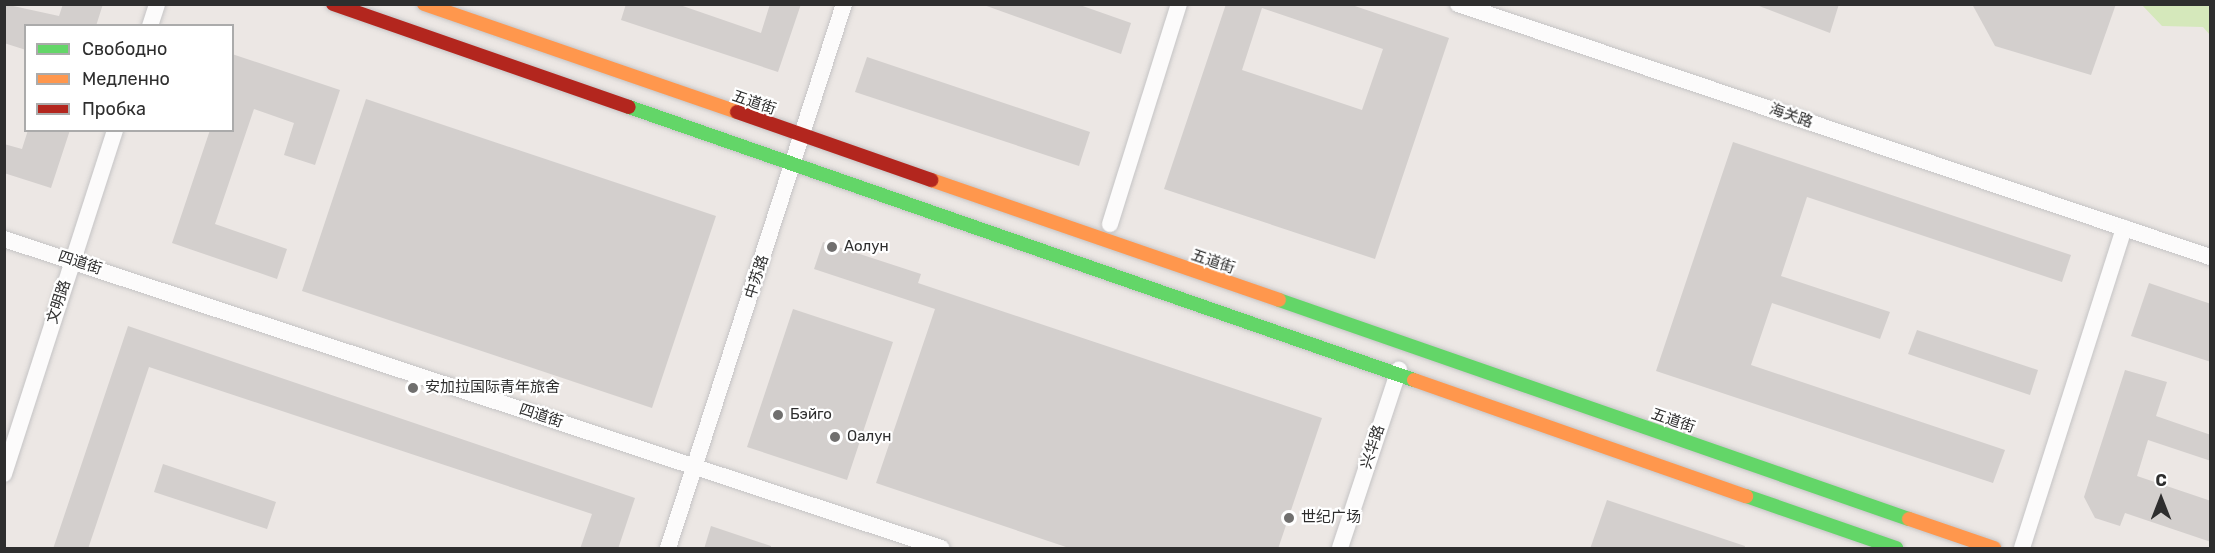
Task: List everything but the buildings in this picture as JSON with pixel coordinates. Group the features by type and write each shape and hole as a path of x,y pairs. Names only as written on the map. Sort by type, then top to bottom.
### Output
{"highway":[{"path":"333,4 792,168 1896,549"},
{"name":"五道街","path":"424,4 802,138 1994,549"}],"street":[{"path":"151,24 157,4"},
{"name":"中苏路","path":"668,549 844,4"},
{"path":"1110,224 1179,4"},
{"name":"海关路","path":"1458,4 2211,257"},
{"name":"文明路","path":"4,474 114,132"},
{"path":"2022,549 2124,228"},
{"name":"四道街","path":"4,239 941,549"},
{"name":"兴华路","path":"1340,549 1408,347"}],"green space":[{"path":"2142,5 2210,5 2210,35 2203,27 2162,26"}],"traffic: fast":[{"path":"629,107 1414,380"},
{"path":"1279,300 1909,519"},
{"path":"1746,496 1896,548"}],"traffic: slow":[{"path":"424,4 737,112"},
{"path":"931,180 1279,300"},
{"path":"1414,380 1746,496"},
{"path":"1909,519 1994,548"}],"traffic: jam":[{"path":"333,4 629,107"},
{"path":"737,112 931,180"}],"place":[{"name":"Аолун","path":"832,247"},
{"name":"安加拉国际青年旅舍","path":"413,388"},
{"name":"Бэйго","path":"778,415"},
{"name":"Оалун","path":"835,437"},
{"name":"世纪广场","path":"1289,518"}]}
